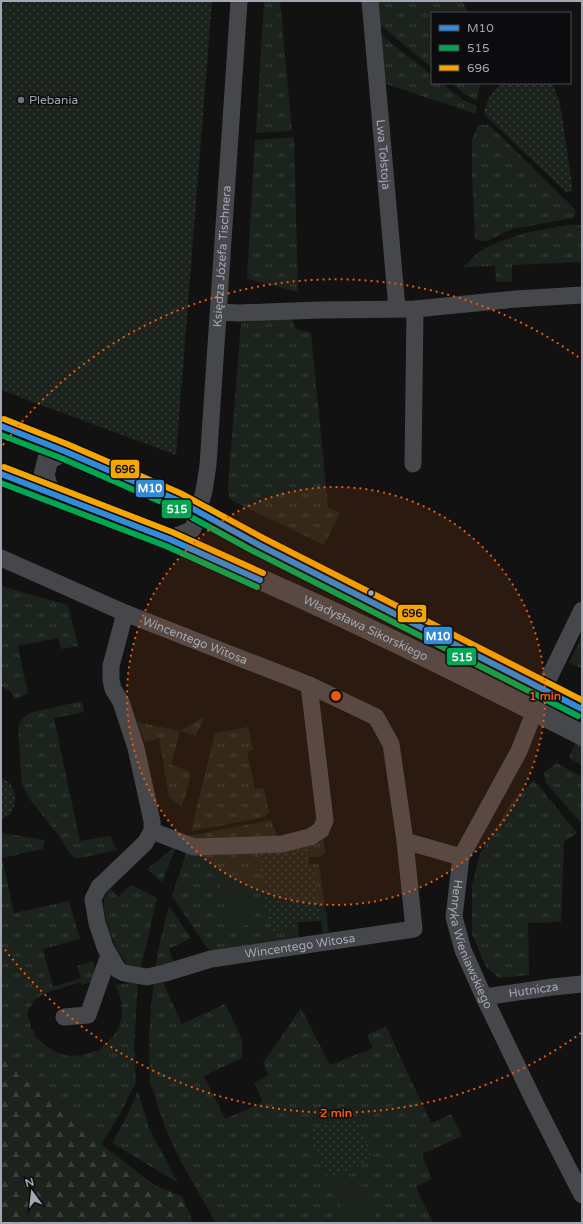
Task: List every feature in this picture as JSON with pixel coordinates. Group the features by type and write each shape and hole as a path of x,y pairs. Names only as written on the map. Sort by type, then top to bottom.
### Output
{"street":[{"name":"Księdza Józefa Tischnera","path":"199,512 208,465 240,1"},
{"name":"Lwa Tołstoja","path":"370,1 397,308"},
{"path":"219,312 239,313 397,308 415,309 582,295"},
{"path":"413,464 415,309"},
{"name":"Władysława Sikorskiego","path":"1,426 64,451 177,500 259,545 543,690 582,708"},
{"path":"49,492 44,475 48,459 64,451"},
{"name":"Władysława Sikorskiego","path":"1,474 169,539 368,628 535,710 582,735"},
{"path":"169,539 193,529 199,512"},
{"name":"Wincentego Witosa","path":"1,558 125,612 309,686 376,717 391,744 405,841 414,929 198,962 166,973 147,977 124,973 118,970 102,939 93,902 94,895 99,887 144,844 152,831"},
{"path":"543,690 582,610"},
{"path":"125,612 111,666 111,680 113,689 120,702 136,748 152,816 152,831 194,847 282,844 310,837 321,830 325,820 309,686"},
{"name":"Henryka Wieniawskiego","path":"543,690 519,751 461,857 454,917 463,950 484,997 536,1105 582,1195"},
{"path":"405,841 461,857"},
{"path":"64,1017 88,1015 109,955"},
{"name":"Hutnicza","path":"484,997 582,984"}],"green space":[{"path":"1,1 212,1 176,455 1,390"},
{"path":"264,1 280,1 292,131 256,133"},
{"path":"373,1 463,1 468,12 431,12 431,67 374,20"},
{"path":"375,30 431,74 431,84 443,84 463,100 477,106 476,114 380,82"},
{"path":"452,84 480,84 477,101"},
{"path":"500,84 552,84 560,103 572,185 572,190 569,193 566,192 486,116 484,111 489,97"},
{"path":"478,125 489,125 574,208 576,214 573,218 512,229 487,241 475,239 472,140"},
{"path":"294,137 298,292 247,279 255,140"},
{"path":"569,225 582,225 582,262 512,265 512,282 496,282 495,266 463,267 479,252 500,241 534,231"},
{"path":"292,319 295,329 311,333 328,507 340,513 324,545 233,501 229,496 228,488 241,322"},
{"path":"1,586 68,605 78,646 61,649 58,638 18,646 28,694 15,699 11,692 1,686"},
{"path":"582,636 582,669 569,663"},
{"path":"82,701 84,712 54,718 80,841 110,836 117,850 75,858 70,854 58,835 31,801 22,785 18,727 22,719 29,713"},
{"path":"205,716 196,736 180,731"},
{"path":"137,722 180,731 171,765 187,770 191,774 182,807 169,797 159,738 145,742"},
{"path":"248,727 253,750 247,752 255,789 264,788 269,812 265,817 191,831 215,733"},
{"path":"575,743 582,746 582,765 569,758"},
{"path":"557,763 582,777 582,824 546,783 544,772"},
{"path":"1,778 10,784 15,794 15,800 12,810 8,816 1,819"},
{"path":"534,780 577,833 564,842 561,922 528,923 529,975 499,978 486,967 472,934 472,885 480,853 512,802"},
{"path":"271,820 278,838 192,839 188,836"},
{"path":"1,833 45,840 43,849 2,858 14,913 69,901 80,939 43,949 53,987 81,978 77,966 93,961 98,980 82,985 81,982 43,994 35,999 27,1013 31,1028 35,1033 34,1035 48,1047 62,1054 78,1056 97,1052 118,1029 122,1017 122,1003 115,985 138,982 134,1046 136,1082 119,1116 101,1144 52,1092 1,1045"},
{"path":"323,839 326,853 319,857 309,857 309,864 319,864 329,934 323,934 321,921 297,922 299,937 209,951 172,896 186,853 243,853 304,848"},
{"path":"177,845 162,882 147,869"},
{"path":"308,846 309,864 313,864 321,920 297,922 298,928 270,931 258,852 304,848"},
{"path":"246,873 256,923 229,929 219,878"},
{"path":"131,885 157,898 140,971 131,968 115,945 107,924 104,904 105,896 110,888 118,897"},
{"path":"169,906 191,938 169,949 174,965 155,968 159,946"},
{"path":"162,980 182,1024 225,1004 242,1039 242,1058 204,1076 225,1119 263,1102 254,1083 268,1075 263,1063 301,1008 330,1065 373,1048 367,1035 386,1026 431,1123 451,1114 462,1136 422,1154 432,1179 416,1187 433,1223 216,1223 181,1162 164,1125 150,1081 149,1033 152,997 155,981"},
{"path":"1,1045 52,1092 101,1144 156,1186 182,1196 193,1223 1,1223"},
{"path":"138,1091 149,1128 178,1183 112,1143 126,1118"},
{"path":"354,1113 373,1160 328,1178 310,1130"},
{"path":"358,1175 377,1221 373,1223 348,1223 333,1185"}],"transit line":[{"name":"696","path":"4,419 67,444 180,493 263,538 582,700"},
{"name":"M10","path":"1,426 64,451 177,500 259,545 582,709"},
{"name":"515","path":"1,435 61,458 173,507 255,552 578,716"},
{"name":"696","path":"4,467 172,532 263,573"},
{"name":"M10","path":"1,474 169,539 260,580"},
{"name":"515","path":"1,483 166,546 257,587"}],"place":[{"name":"Plebania","path":"21,100"}]}
